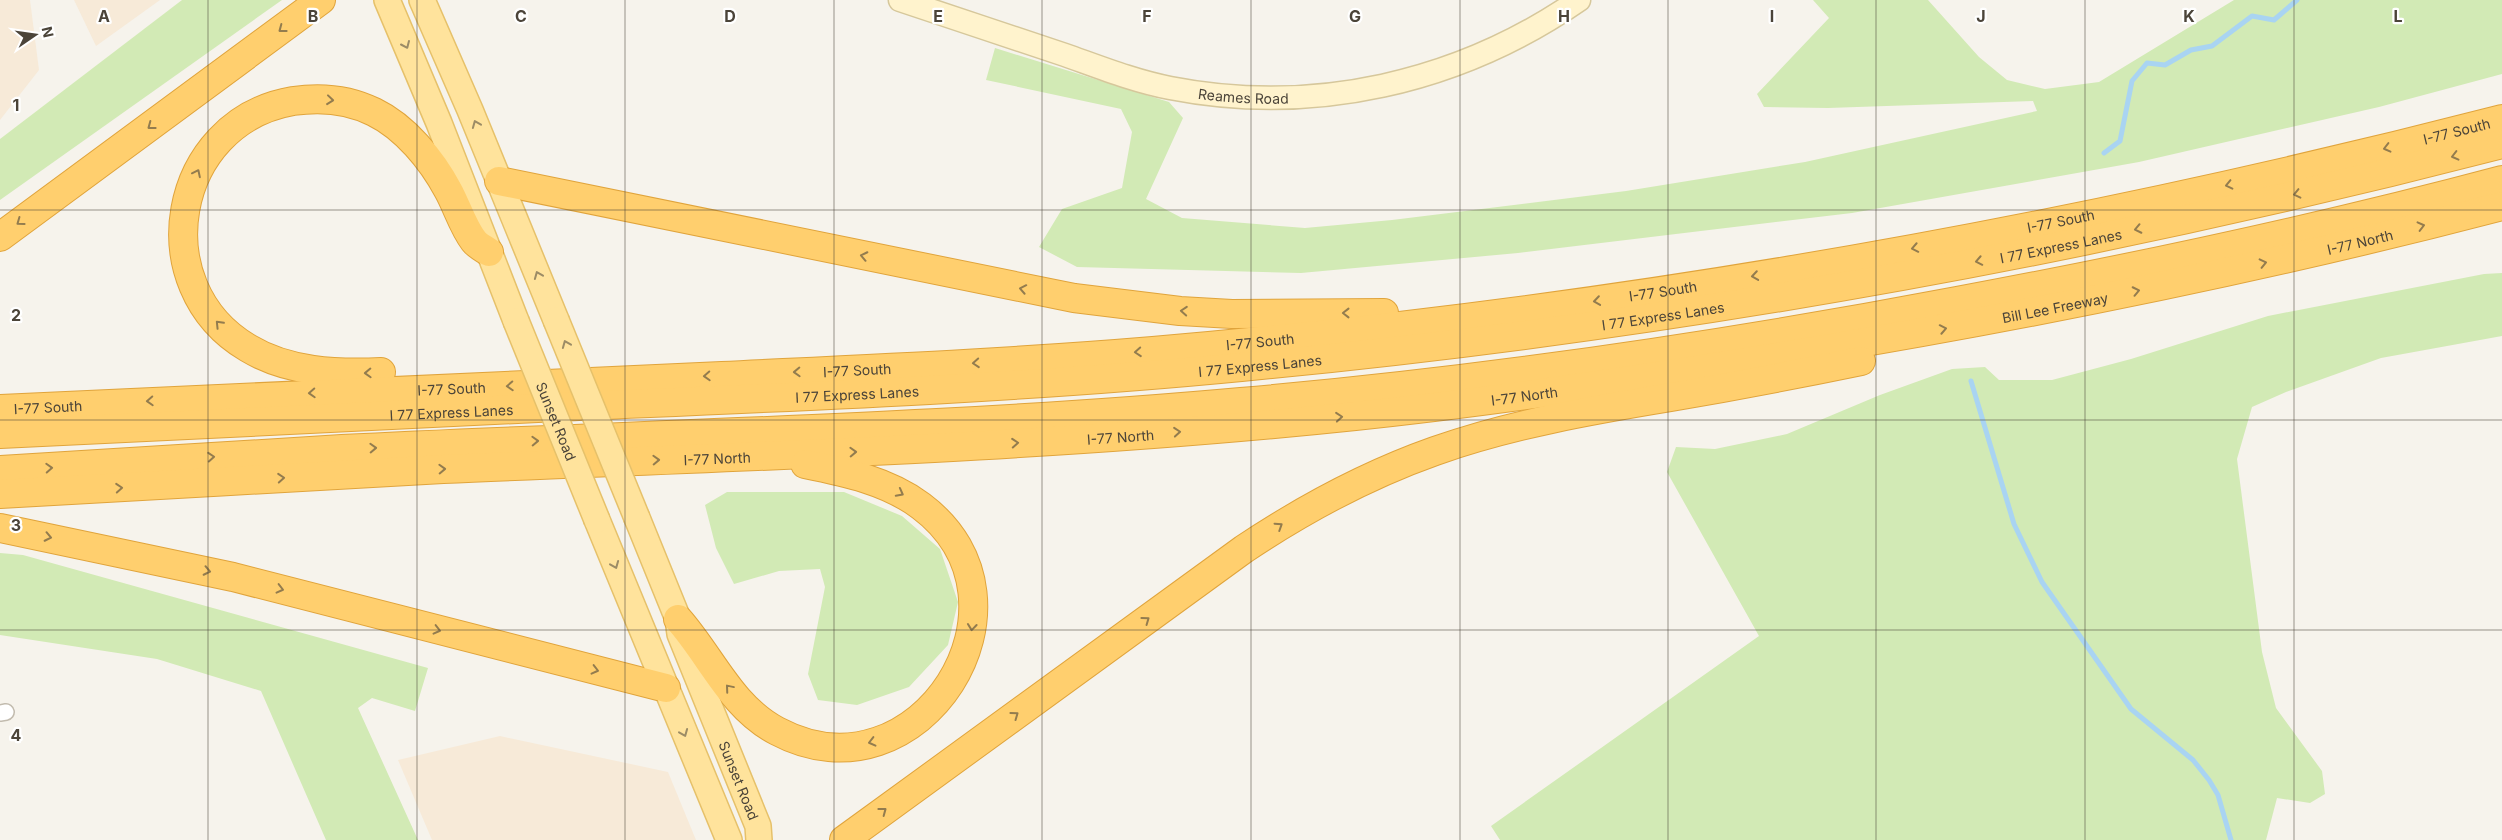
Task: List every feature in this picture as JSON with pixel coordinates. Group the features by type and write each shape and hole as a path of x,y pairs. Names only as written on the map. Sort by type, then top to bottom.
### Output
{"highway":[{"path":"0,237 321,0"},
{"path":"448,389 408,371 356,373 297,368 262,356 235,339 205,306 188,269 183,229 190,189 201,164 217,143 247,117 273,106 302,100 324,99 346,102 386,118 409,138 434,166 474,242 489,252"},
{"name":"I-77 South","path":"0,409 336,392 448,389 859,370 1073,357 1343,333 1518,312 1768,274 2005,231 2288,171 2502,119"},
{"name":"I 77 Express Lanes","path":"0,434 348,416 962,389 1152,375 1364,355 1616,323 1904,275 2203,216 2502,144"},
{"path":"0,470 349,449 974,421 1234,403 1442,381 1711,344 1988,295 2302,230 2502,180"},
{"path":"499,181 1020,288 1127,306 1232,314 1518,312"},
{"name":"I-77 North","path":"2216,274 2502,206"},
{"name":"Bill Lee Freeway","path":"1895,337 2216,274"},
{"path":"844,840 1244,549 1296,516 1343,490 1434,451 1501,430 1607,408 1864,360 1895,337"},
{"name":"I-77 North","path":"0,494 340,474 769,456 1137,435 1352,416 1624,382 1895,337"},
{"path":"678,619 694,636 719,676 751,712 777,731 807,742 840,747 856,746 887,738 901,732 925,715 953,682 970,642 973,600 965,563 951,536 932,514 894,489 845,472 769,456"},
{"path":"0,528 233,577 666,688"}],"main road":[{"name":"Sunset Road","path":"386,0 439,123 516,322 729,840"},
{"name":"Sunset Road","path":"422,0 499,181 678,619 680,634 758,826 759,840"},
{"name":"Reames Road","path":"900,0 1154,84 1214,94 1274,98 1347,93 1398,84 1442,71 1521,36 1579,0"}],"shaded area":[{"path":"0,0 30,0 39,70 0,120"},
{"path":"74,0 160,0 96,46"},
{"path":"500,736 668,772 696,840 432,840 398,760"}],"green space":[{"path":"182,0 282,0 0,200 0,139"},
{"path":"1813,0 1928,0 1979,57 2007,80 2045,89 2099,82 2234,0 2502,0 2502,74 2379,107 2139,162 1852,213 1518,253 1301,273 1077,267 1039,247 1062,209 1122,188 1132,132 1121,109 986,80 995,48 1169,102 1183,118 1146,199 1182,218 1305,228 1392,220 1626,191 1805,162 2037,111 2033,101 1828,108 1764,107 1757,94 1829,18"},
{"path":"2502,273 2502,336 2381,358 2286,392 2252,407 2237,459 2262,652 2276,708 2322,771 2325,794 2310,803 2277,798 2266,840 1500,840 1491,826 1759,636 1667,472 1676,447 1715,449 1787,434 1880,395 1952,369 1985,367 1999,380 2052,380 2131,359 2268,316 2484,274"},
{"path":"727,492 844,492 902,516 940,549 958,602 948,645 909,687 857,705 818,700 808,674 825,587 820,569 779,571 734,584 716,548 705,505"},
{"path":"0,553 23,555 428,668 415,711 372,698 358,708 418,840 326,840 261,691 157,659 0,635"}],"waterway":[{"path":"2104,153 2120,141 2132,81 2147,63 2165,65 2191,50 2212,46 2252,16 2274,20 2297,0"},
{"path":"1971,381 2014,524 2042,582 2131,709 2193,760 2209,780 2218,795 2231,840"}]}
